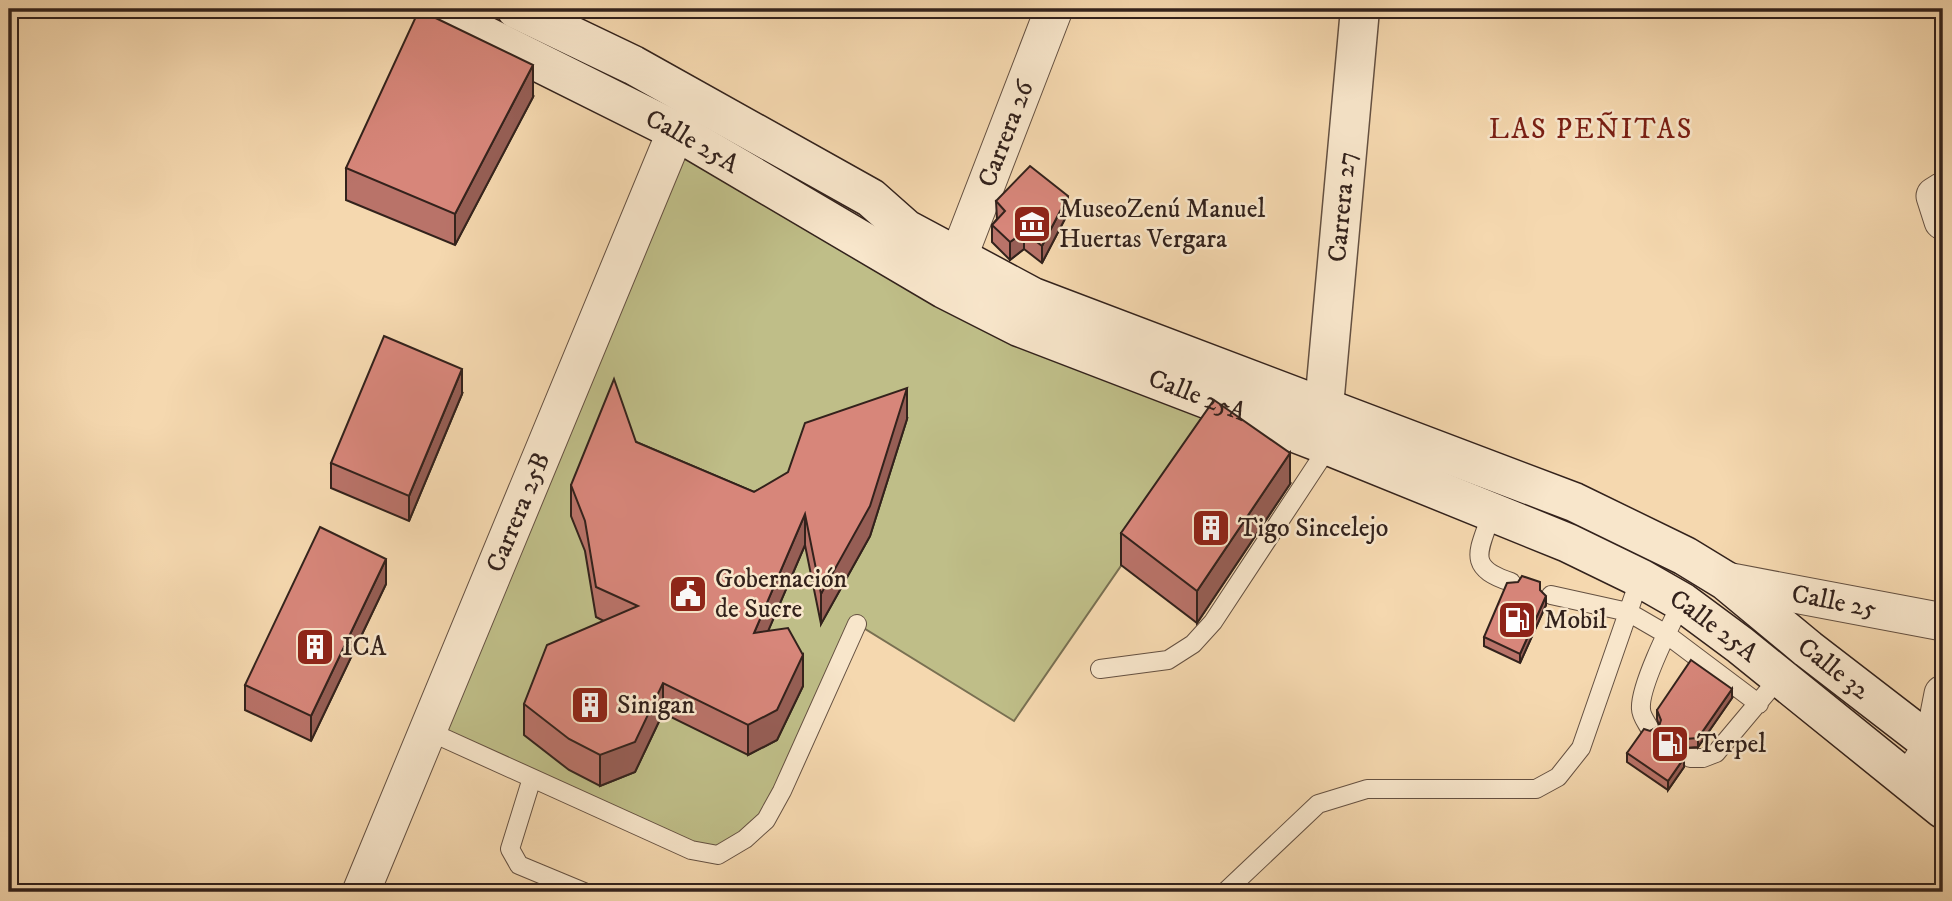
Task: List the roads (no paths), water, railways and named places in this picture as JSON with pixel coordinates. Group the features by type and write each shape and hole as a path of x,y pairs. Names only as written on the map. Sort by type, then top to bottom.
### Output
{"main road":[{"name":"Calle 25A","path":"432,9 676,131 944,289 1018,327 1329,446 1568,543 1634,595 1674,618 1740,645 1769,691 1909,781"},
{"name":"Calle 25A","path":"516,9 633,65 871,198 906,229 1033,297 1574,502 1673,550 1726,582"},
{"name":"Carrera 27","path":"1324,406 1360,9"},
{"path":"676,131 681,121 697,121 862,213 906,229"},
{"name":"Calle 32","path":"1726,582 1938,749"},
{"path":"1909,781 1943,809"}],"street":[{"name":"Carrera 26","path":"958,258 1054,9"},
{"name":"Carrera 25B","path":"360,892 676,131"},
{"name":"Calle 25","path":"1726,582 1943,622"},
{"path":"1909,781 1938,749 1943,694"}],"lane":[{"path":"1100,669 1168,660 1193,644 1213,622 1329,446"},
{"path":"1492,512 1478,554 1482,568 1491,575 1511,582"},
{"path":"1225,892 1318,804 1367,789 1536,789 1558,777 1581,748 1634,595 1550,595"},
{"path":"1650,729 1641,713 1641,698 1674,618"},
{"path":"426,730 691,850 718,855 745,839 766,820 782,791 857,624"},
{"path":"1690,758 1703,758 1716,753 1769,691"},
{"path":"533,778 510,849 513,857 519,865 584,892"}],"place":[{"name":"MuseoZenú Manuel Huertas Vergara","path":"1032,224"},
{"name":"Tigo Sincelejo","path":"1211,528"},
{"name":"Gobernación de Sucre","path":"688,594"},
{"name":"Mobil","path":"1517,620"},
{"name":"ICA","path":"315,647"},
{"name":"Sinigan","path":"590,705"},
{"name":"Terpel","path":"1670,744"}],"district":[{"name":"LAS PEÑITAS","path":"1591,129"}]}
